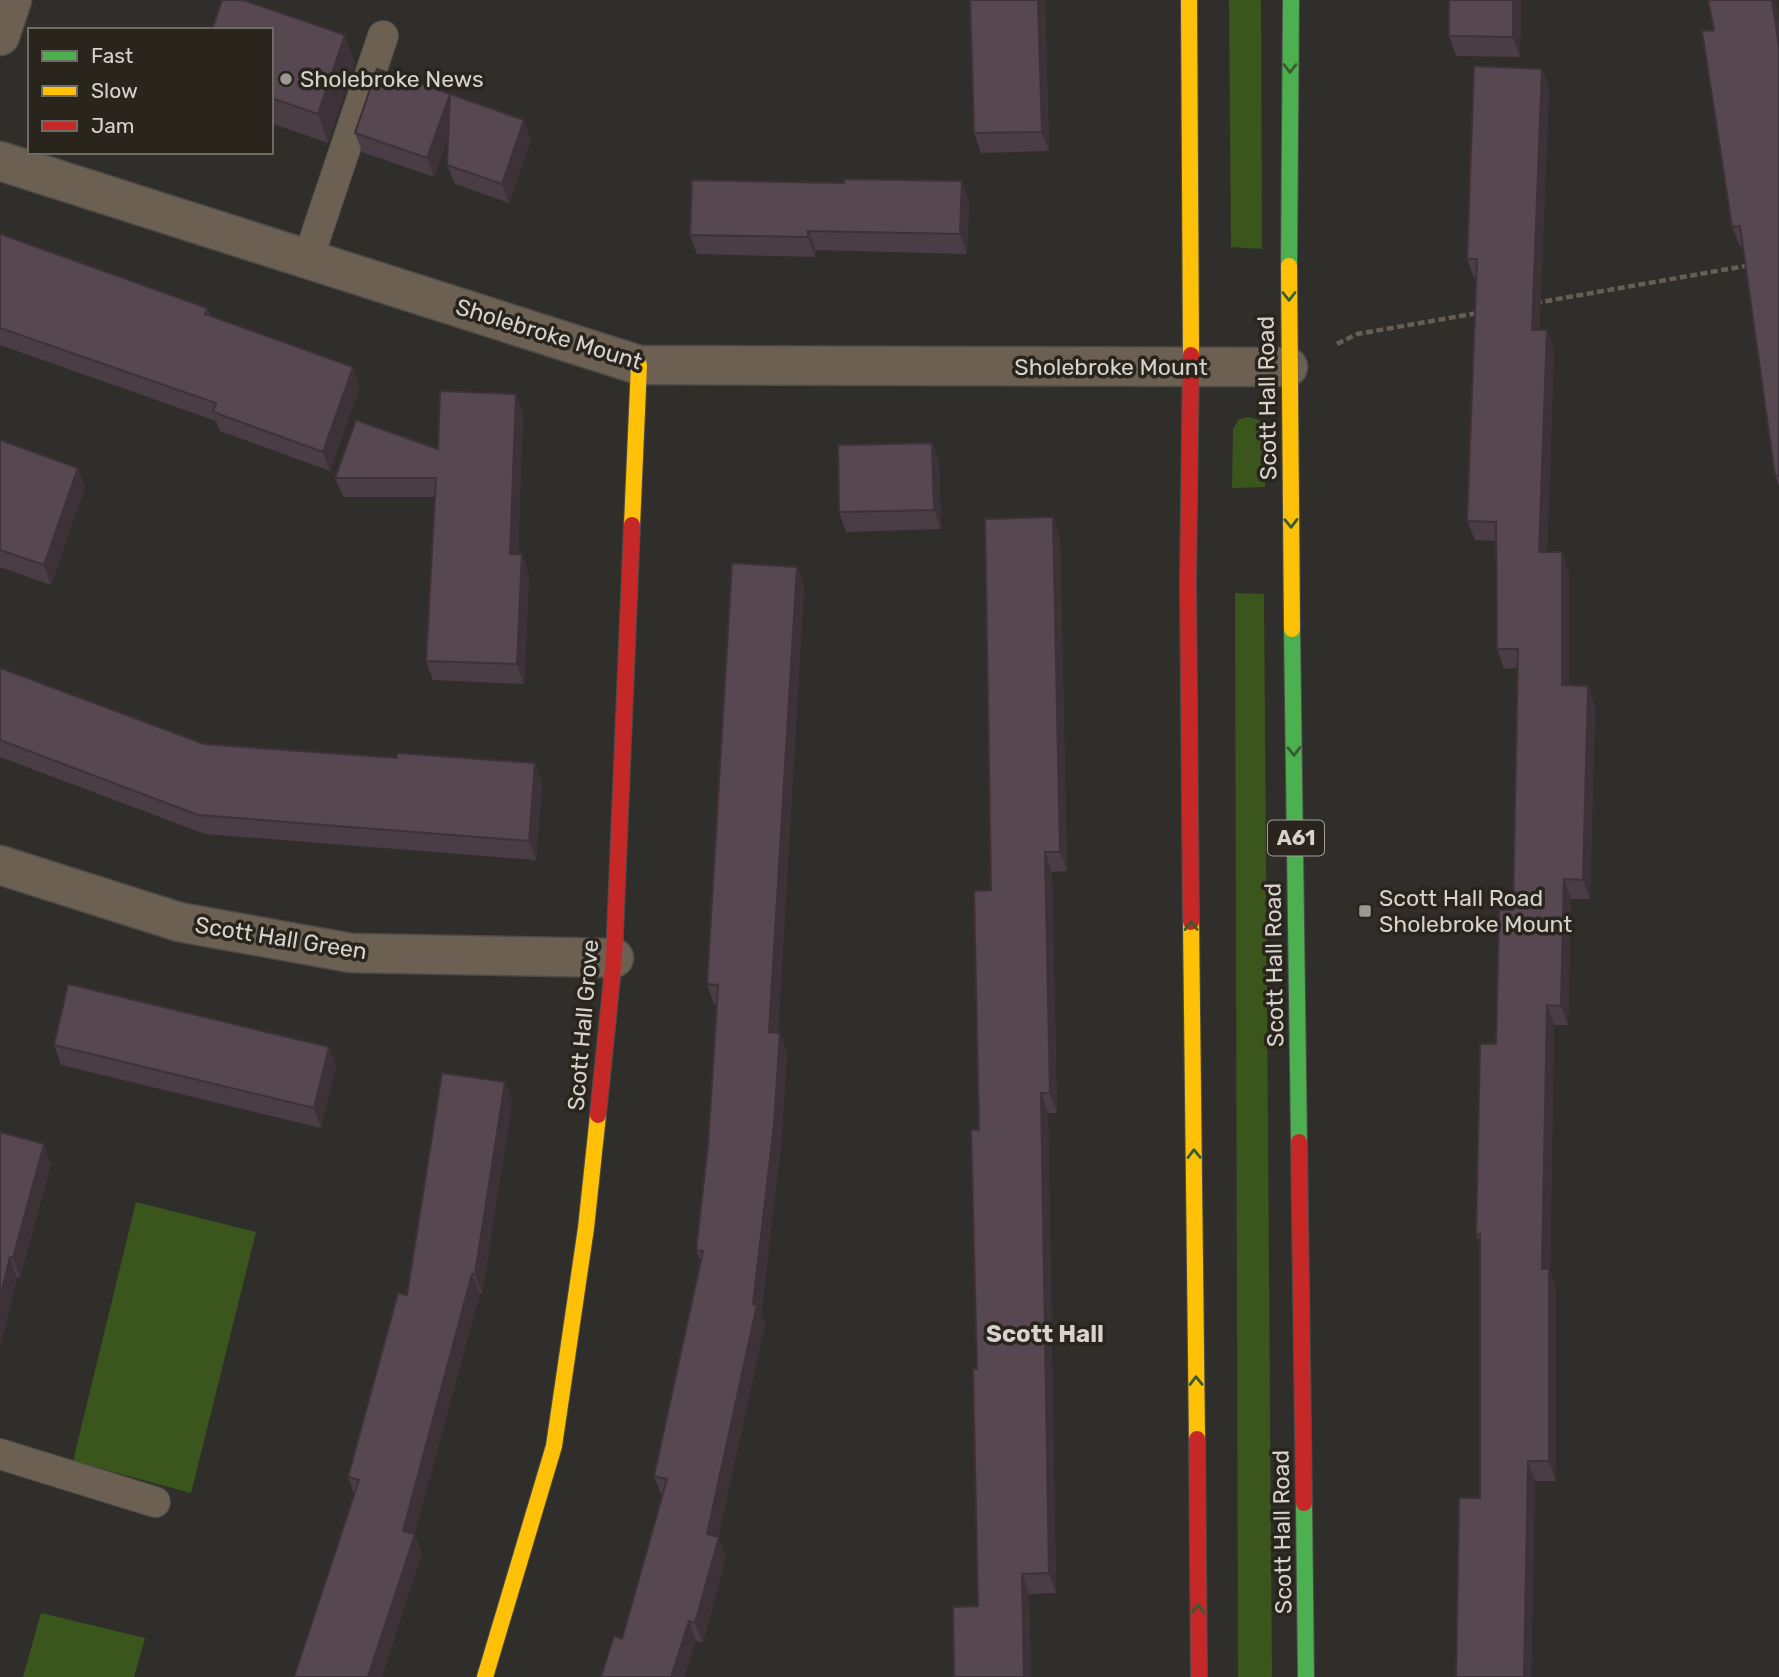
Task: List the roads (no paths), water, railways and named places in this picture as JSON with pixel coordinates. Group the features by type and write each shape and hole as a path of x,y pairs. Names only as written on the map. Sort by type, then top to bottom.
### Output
{"main road":[{"path":"1189,0 1191,367 1188,582 1199,1677"},
{"name":"Scott Hall Road","path":"1291,0 1288,367 1306,1677"},
{"name":"Scott Hall Grove","path":"485,1677 554,1446 586,1228 614,958 639,365"}],"street":[{"path":"0,36 12,0"},
{"name":"Sholebroke Mount","path":"0,161 639,365 1288,367"},
{"name":"Scott Hall Green","path":"0,865 179,922 351,953 614,958"}],"lane":[{"path":"308,259 383,36"},
{"path":"0,1454 155,1502"}],"place":[{"name":"Sholebroke News","path":"286,79"},
{"name":"Scott Hall Road Sholebroke Mount","path":"1365,911"}],"district":[{"name":"Scott Hall","path":"1045,1334"}]}
